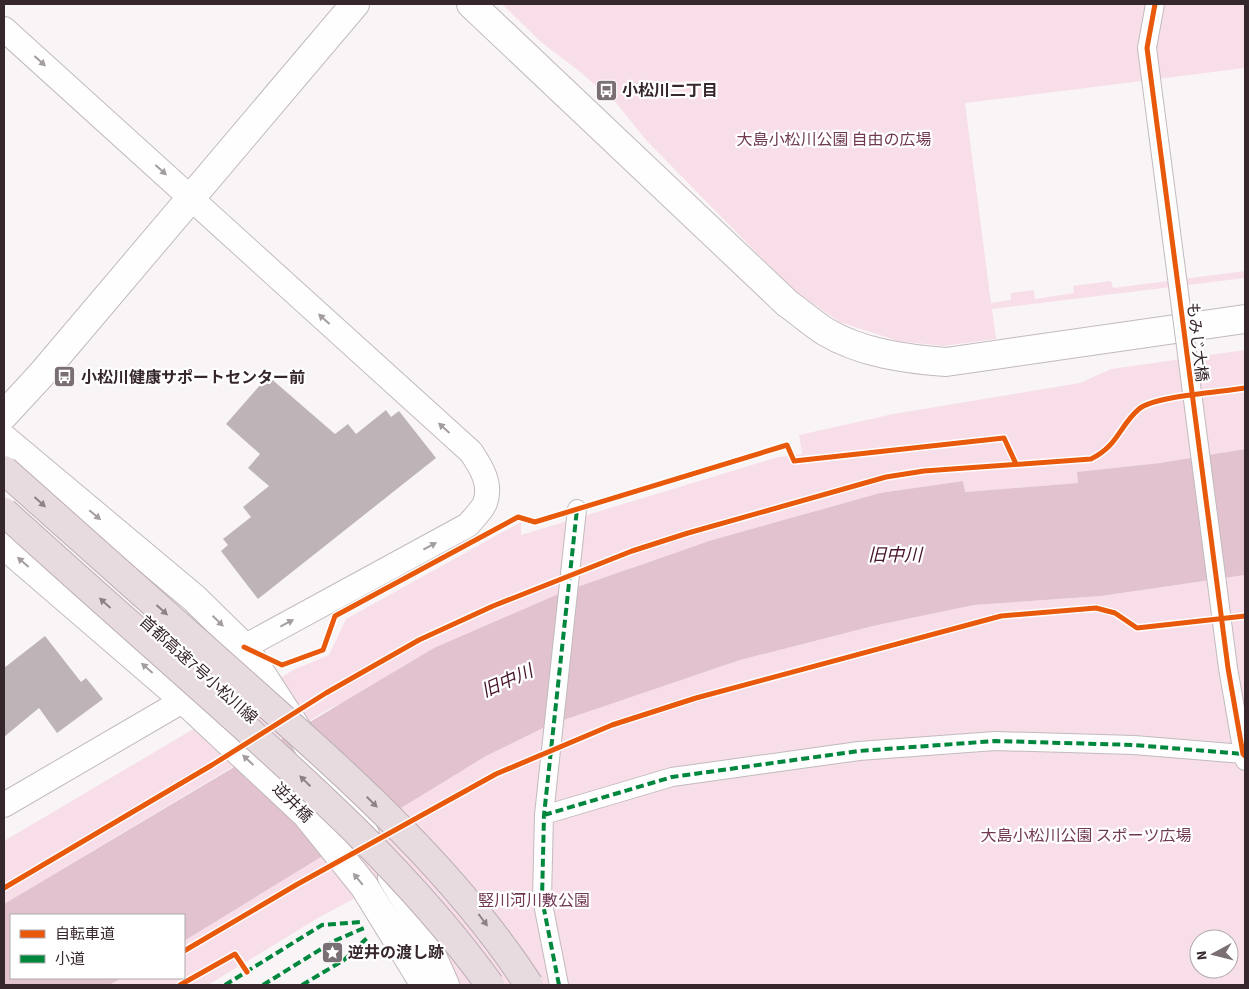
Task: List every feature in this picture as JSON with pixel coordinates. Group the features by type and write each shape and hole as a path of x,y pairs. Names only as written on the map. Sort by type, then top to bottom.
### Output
{"highway":[{"name":"首都高速7号小松川線","path":"4,470 322,752 442,871 482,918 529,985"},
{"name":"首都高速7号小松川線","path":"4,512 304,780 421,899 459,942 490,985"}],"street":[{"path":"4,414 41,375 355,4"},
{"path":"471,4 788,304 827,332 861,348 910,360 946,362 1245,319"},
{"name":"もみじ大橋","path":"1155,4 1147,48 1228,668 1244,757"},
{"path":"4,29 471,452 484,470 487,487 485,503 468,525 244,647"},
{"path":"4,439 194,598 244,647 337,787 411,909 445,985"},
{"path":"558,985 542,899 544,815 577,509"},
{"name":"逆井橋","path":"4,545 184,700 306,814 364,886 425,985"},
{"path":"4,805 184,700"},
{"path":"544,815 672,777 860,752 996,741 1134,745 1244,757"}],"green space":[{"name":"大島小松川公園 自由の広場","path":"502,4 1245,4 1245,68 965,103 991,303 1011,300 1011,293 1034,290 1035,299 1074,293 1073,286 1111,281 1113,288 1245,271 1245,278 992,309 996,339 943,346 898,341 840,322 792,289 646,140 617,104 579,71 541,42"},
{"path":"1245,350 1245,449 1160,463 1078,472 1078,483 964,492 963,481 880,493 709,541 631,568 329,709 4,904 4,841 295,669 329,655 346,619 521,522 521,535 778,457 802,454 799,435 893,414 1080,383 1111,369"},
{"path":"1245,575 1245,985 456,985 396,876 318,918 208,985 109,985 120,979 185,979 185,940 486,756 549,725 740,660 873,626 974,605 1101,596"}],"water":[{"name":"旧中川","path":"1245,449 1245,575 1101,596 974,605 873,626 740,660 549,725 486,756 185,940 185,914 10,914 10,979 120,979 109,985 4,985 4,904 434,648 563,592 709,541 880,493 963,481 965,492 1078,483 1077,472 1160,463"}],"building":[{"path":"268,376 335,434 348,424 356,434 386,410 391,417 399,411 436,458 258,599 221,551 228,545 223,539 251,517 243,507 269,486 248,468 260,454 226,424"},
{"path":"45,636 81,682 86,678 103,699 57,733 39,708 4,737 4,668"}],"marked path":[{"path":"559,985 542,899 544,815 577,509"},
{"path":"544,815 672,777 859,751 995,741 1134,745 1243,754 1244,756"},
{"path":"225,985 322,925 360,922"},
{"path":"263,985 334,941 364,928"},
{"path":"302,985 344,960 368,937"}],"cycle path":[{"path":"1155,4 1147,48 1228,668 1243,754 1245,756"},
{"path":"4,888 212,765 326,693 419,640 493,606 632,551 688,533 886,477 924,471 1091,459 1100,454 1113,442 1132,415 1147,405 1189,395 1245,388"},
{"path":"244,647 282,665 323,650 335,616 518,517 535,522 787,445 794,461 1004,438 1016,464"},
{"path":"185,950 296,885 496,774 612,725 696,698 1001,616 1096,608 1115,613 1137,628 1245,616"},
{"path":"180,985 235,954 247,972"}],"place":[{"name":"小松川二丁目","path":"606,90"},
{"name":"小松川健康サポートセンター前","path":"65,377"},
{"name":"逆井の渡し跡","path":"332,952"}],"park label":[{"name":"大島小松川公園 スポーツ広場","path":"1086,835"},
{"name":"竪川河川敷公園","path":"534,900"}]}
